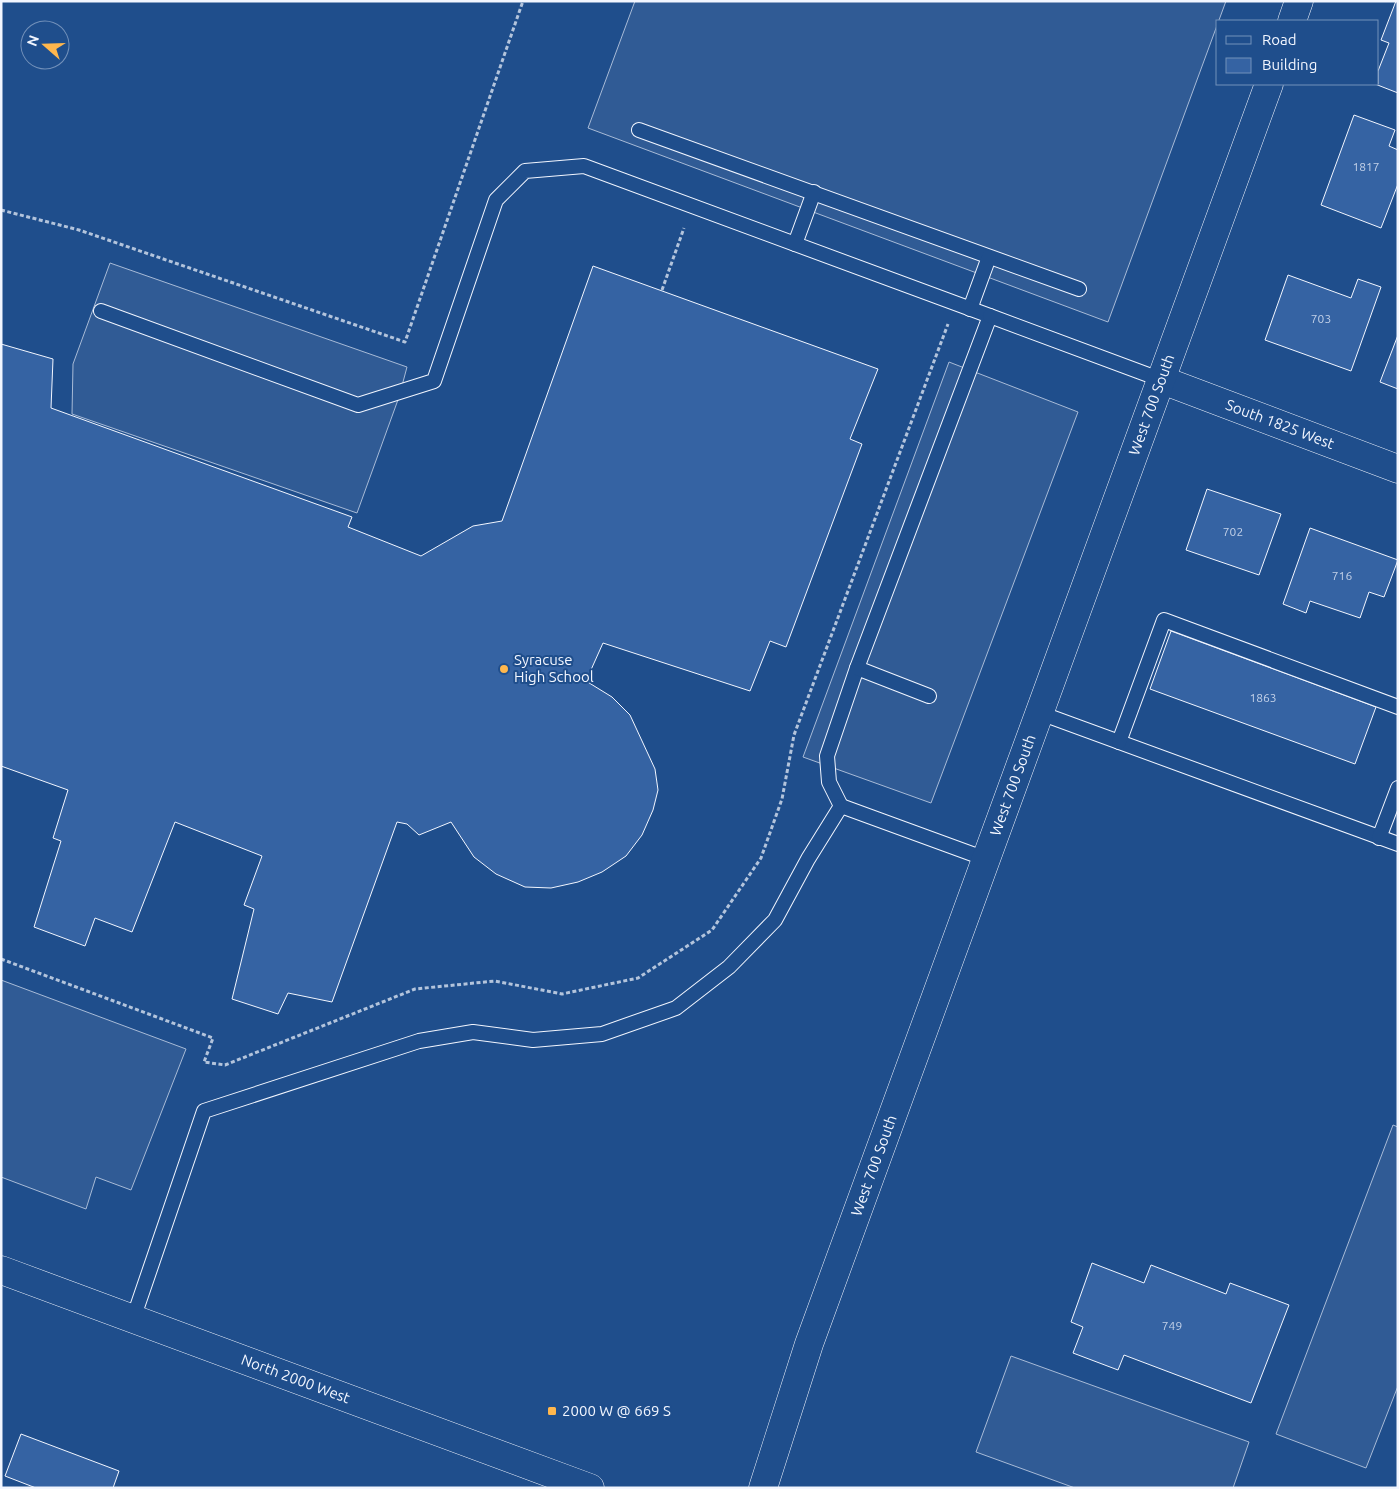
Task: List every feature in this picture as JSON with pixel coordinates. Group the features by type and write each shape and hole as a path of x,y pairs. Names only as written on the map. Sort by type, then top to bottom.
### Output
{"street":[{"path":"1292,20 1299,1"},
{"name":"West 700 South","path":"763,1488 809,1344 1269,85"},
{"name":"South 1825 West","path":"1162,380 1398,469"},
{"name":"North 2000 West","path":"1,1270 590,1488"}],"lane":[{"path":"639,130 1079,289"},
{"path":"101,311 358,405 434,381 496,200 525,170 584,166 1162,380"},
{"path":"795,244 814,192"},
{"path":"970,309 988,257"},
{"path":"986,859 841,806 829,782 827,756 857,668 990,316"},
{"path":"1119,742 1164,620 1398,707"},
{"path":"857,668 930,696"},
{"path":"1040,713 1398,844"},
{"path":"1380,838 1398,788"},
{"path":"133,1319 204,1111 419,1041 473,1032 533,1040 602,1034 676,1008 729,967 775,920 808,859 841,806"}],"path":[{"path":"1,210 79,230 405,342 523,1"},
{"path":"662,290 685,225"},
{"path":"1,959 214,1038 204,1062 225,1065 415,988 495,980 562,994 638,978 712,930 761,858 782,799 794,735 951,315"}],"shaded area":[{"path":"635,1 1226,1 1219,20 1216,20 1216,28 1108,322 588,128"},
{"path":"110,263 407,367 399,397 357,513 72,414 73,364"},
{"path":"949,362 1078,412 931,803 803,757"},
{"path":"1,980 186,1049 131,1190 96,1177 86,1209 1,1177"},
{"path":"1393,1125 1398,1127 1398,1386 1366,1468 1276,1434"},
{"path":"1011,1356 1249,1442 1233,1488 1075,1488 976,1452"}],"building":[{"path":"1396,1 1398,1 1398,93 1378,85 1379,68 1389,43 1381,40"},
{"path":"1354,115 1395,130 1389,146 1398,150 1398,184 1381,228 1321,205"},
{"name":"Syracuse High School","path":"593,266 878,369 850,439 862,444 786,647 770,641 750,691 603,643 586,681 612,697 630,715 655,769 658,790 653,810 642,835 626,856 602,872 578,882 551,888 525,887 496,874 474,857 451,822 419,835 407,824 397,822 332,1002 288,993 278,1014 232,999 254,909 244,905 262,856 175,822 132,932 95,918 85,946 34,927 61,841 53,838 68,790 1,766 1,344 53,359 51,408 352,517 348,527 421,556 473,526 502,521"},
{"path":"1288,275 1351,298 1358,279 1381,287 1351,371 1265,340"},
{"path":"1398,335 1398,389 1380,382"},
{"path":"1207,489 1281,514 1259,575 1186,550"},
{"path":"1310,528 1398,560 1384,597 1369,592 1360,618 1310,601 1306,613 1283,604"},
{"path":"1171,631 1376,707 1355,764 1150,689"},
{"path":"1092,1263 1144,1283 1151,1265 1226,1294 1230,1283 1289,1305 1251,1403 1124,1355 1118,1370 1073,1353 1083,1327 1071,1322"},
{"path":"21,1434 119,1471 113,1488 36,1488 5,1476"}],"place":[{"name":"Syracuse High School","path":"504,669"},
{"name":"2000 W @ 669 S","path":"552,1411"}]}
